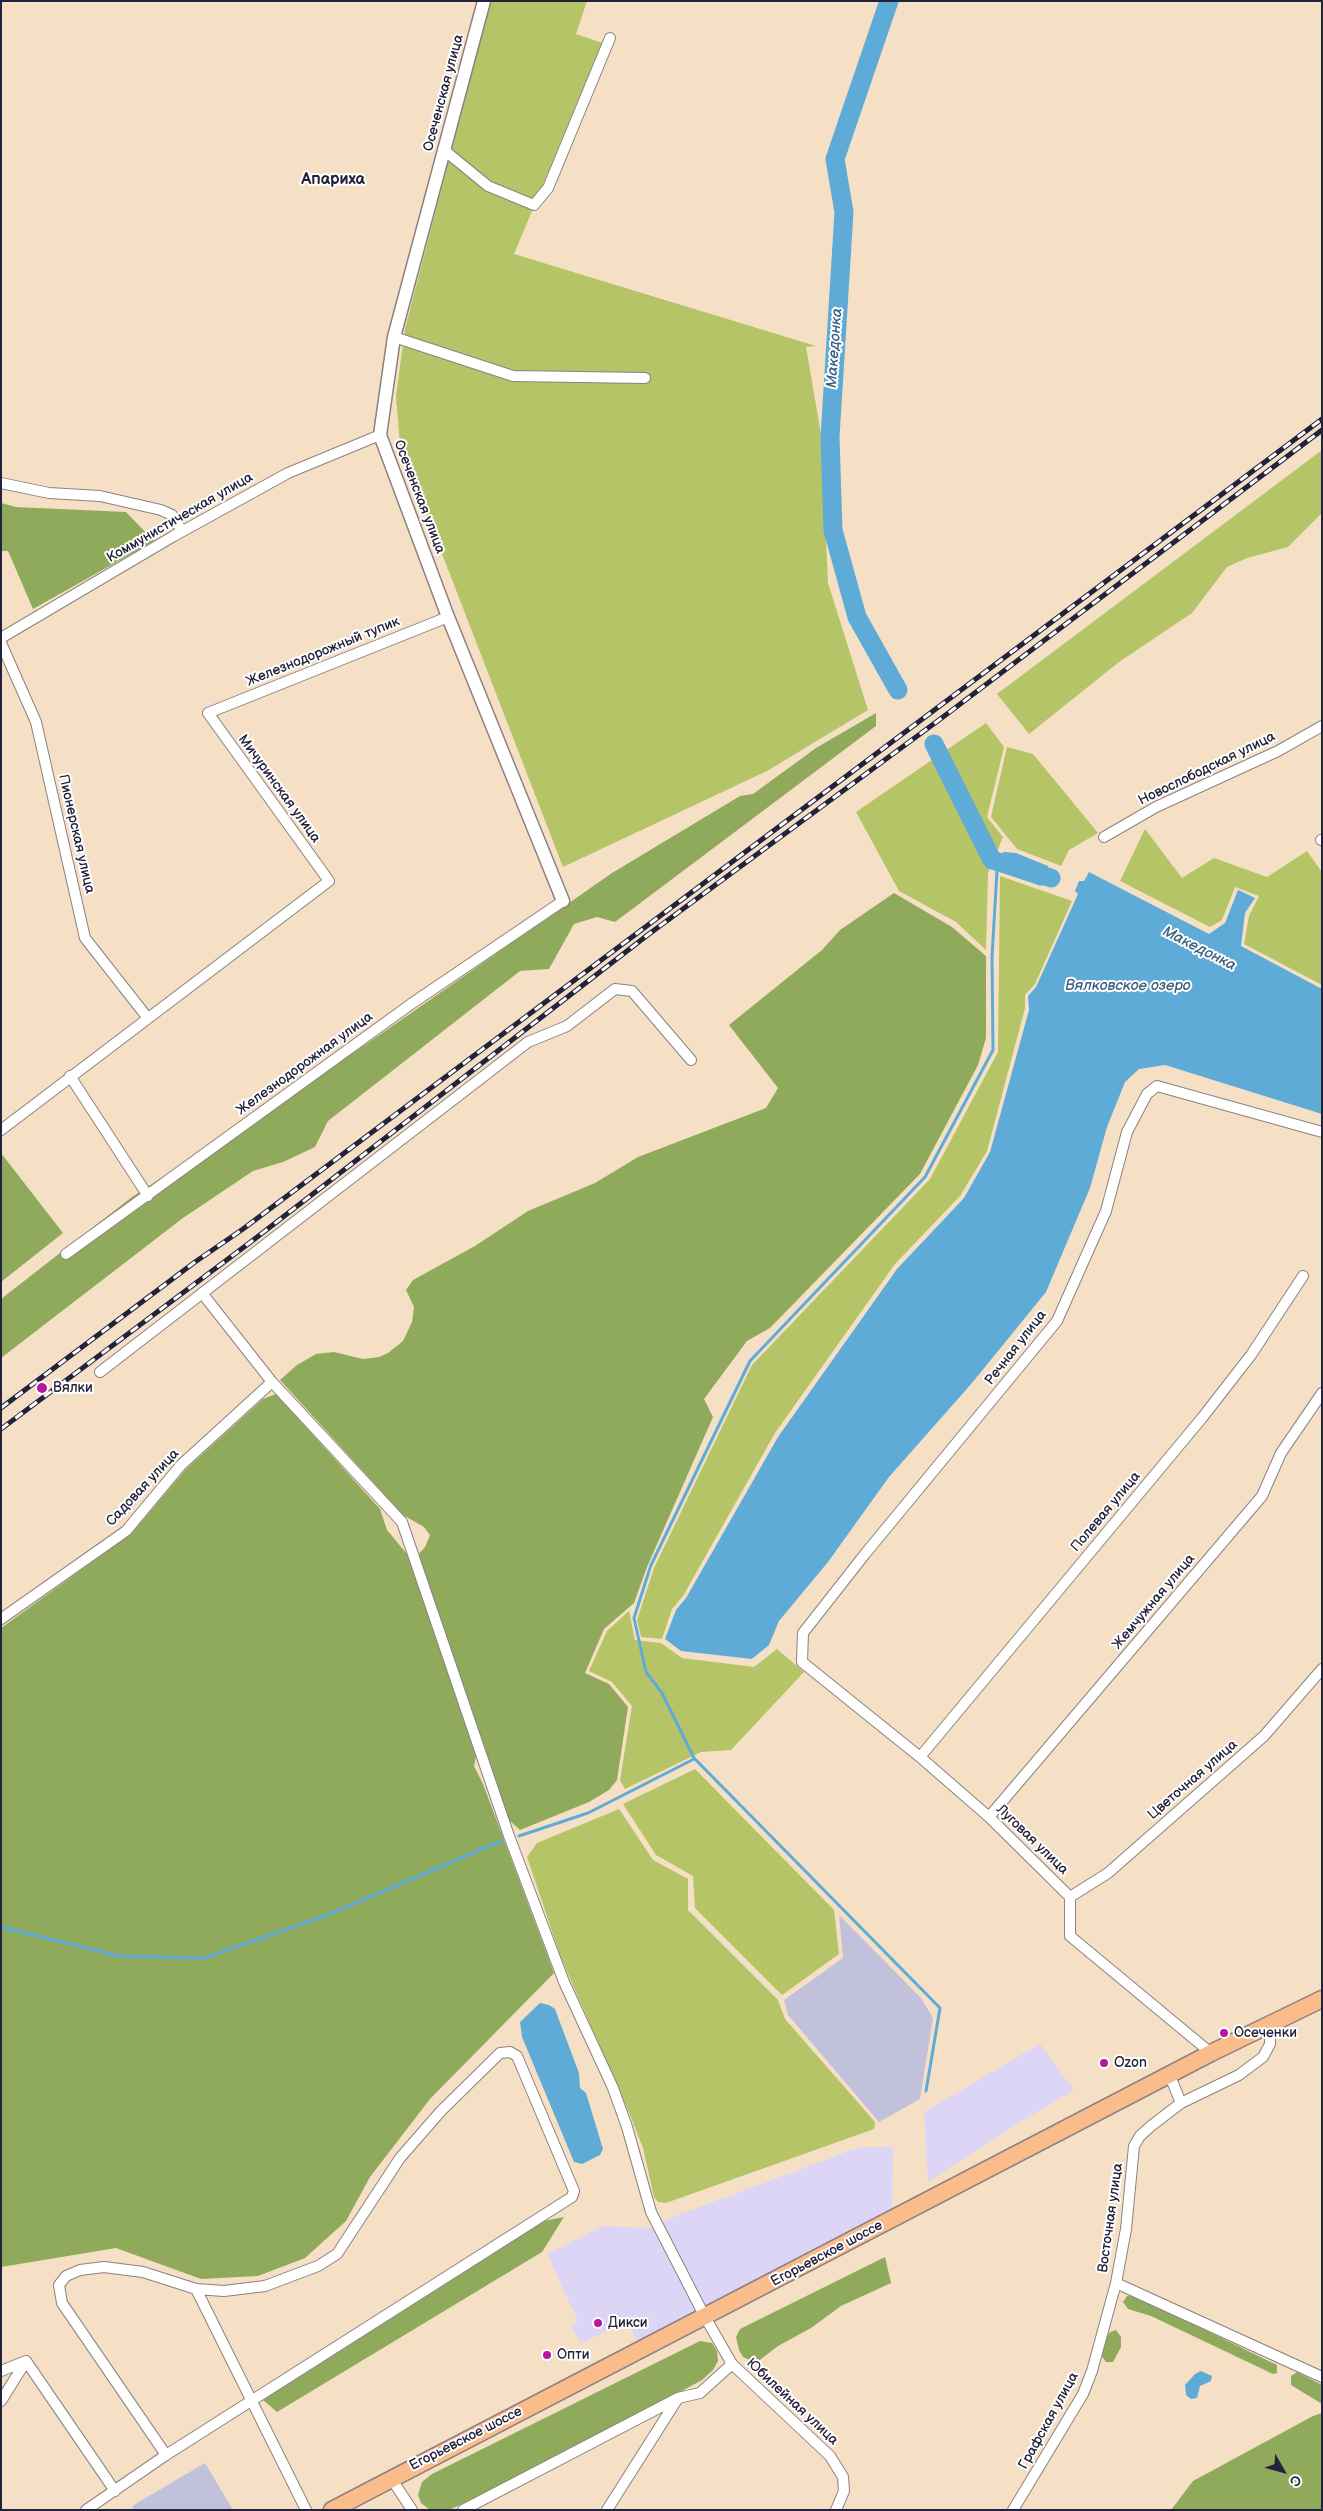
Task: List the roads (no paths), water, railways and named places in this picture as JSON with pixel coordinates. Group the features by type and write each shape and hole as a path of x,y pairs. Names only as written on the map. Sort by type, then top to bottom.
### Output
{"main road":[{"name":"Егорьевское шоссе","path":"332,2510 1211,2053 1322,1998"}],"street":[{"name":"Осеченская улица","path":"484,1 394,337 380,435 448,617 563,901"},
{"path":"444,150 488,186 534,205 548,188 610,38"},
{"path":"394,337 513,376 645,378"},
{"name":"Коммунистическая улица","path":"1,638 182,531 288,473 380,435"},
{"path":"1,483 49,492 100,496 161,510 172,515 182,531"},
{"name":"Железнодорожный тупик","path":"208,713 448,617"},
{"name":"Пионерская улица","path":"1,643 36,722 85,938 147,1018"},
{"name":"Мичуринская улица","path":"147,1018 329,880 208,713"},
{"name":"Новослободская улица","path":"1104,837 1156,807 1278,751 1322,726"},
{"name":"Железнодорожная улица","path":"66,1254 411,1004 563,901"},
{"path":"100,1372 528,1042 566,1026 615,989 632,992 691,1060"},
{"path":"1,1130 147,1018"},
{"path":"70,1076 148,1196"},
{"name":"Речная улица","path":"802,1662 803,1633 865,1554 1056,1321 1106,1211 1127,1132 1147,1094 1157,1086 1322,1132"},
{"name":"Полевая улица","path":"920,1757 1202,1418 1251,1355 1303,1276"},
{"name":"Юбилейная улица","path":"202,1293 272,1382 402,1522 509,1836 564,1982 613,2088 627,2127 651,2212 705,2317 732,2364 830,2456 843,2477 844,2491 836,2510"},
{"name":"Садовая улица","path":"1,1619 126,1530 181,1465 272,1382"},
{"name":"Жемчужная улица","path":"989,1817 1262,1496 1281,1453 1322,1393"},
{"name":"Луговая улица","path":"802,1662 920,1757 989,1817 1070,1897"},
{"name":"Цветочная улица","path":"1070,1897 1108,1873 1264,1736 1322,1669"},
{"path":"1070,1897 1070,1936 1211,2053"},
{"name":"Восточная улица","path":"1270,2025 1270,2044 1264,2057 1239,2075 1181,2104 1150,2126 1140,2136 1134,2146 1126,2229 1116,2283 1322,2377"},
{"path":"86,2510 166,2455 253,2402 572,2197 574,2191 517,2056 510,2052 500,2053 441,2111 400,2158 337,2254 318,2266 266,2286 224,2291 196,2290 144,2272 104,2267 80,2270 66,2276 59,2285 62,2303 166,2455"},
{"path":"1170,2076 1181,2104"},
{"name":"Графская улица","path":"1013,2510 1083,2394 1092,2371 1116,2283"},
{"path":"196,2290 306,2510"},
{"path":"26,2360 115,2491"},
{"path":"1,2371 26,2360"},
{"path":"1,2401 26,2360"},
{"path":"463,2510 678,2398 700,2393 732,2364"},
{"path":"607,2510 678,2398"},
{"path":"392,2478 412,2510"}],"water":[{"path":"1004,852 1016,853 1048,866 1047,871 1052,873 1050,883 1043,881 1041,886 997,871 992,860"},
{"name":"Вялковское озеро","path":"1089,872 1209,934 1225,923 1238,890 1255,898 1245,913 1241,946 1322,989 1322,1114 1165,1065 1139,1069 1125,1082 1107,1127 1090,1188 1046,1292 972,1383 889,1477 828,1562 779,1621 769,1645 752,1659 681,1651 665,1639 676,1610 686,1598 778,1437 897,1269 964,1198 990,1152 1029,1010 1028,996 1036,987 1078,894 1075,891 1079,881 1084,881"},
{"path":"540,2003 555,2009 579,2073 580,2088 586,2093 603,2149 600,2155 582,2164 574,2162 522,2037 520,2022"},
{"path":"1201,2371 1212,2376 1211,2381 1200,2386 1197,2398 1191,2399 1186,2395 1185,2385 1195,2374"}],"waterway":[{"name":"Македонка","path":"889,1 835,159 844,212 830,437 833,530 857,617 898,690"},
{"name":"Македонка","path":"934,744 992,860 1051,878"},
{"path":"926,2091 940,2008 694,1758 662,1693 646,1672 634,1618 651,1565 750,1361 925,1177 993,1050 992,957 997,871"},
{"path":"519,1836 588,1813 694,1759"},
{"path":"1,1927 119,1956 204,1958 325,1916 501,1841"}],"railway":[{"path":"1,1408 195,1262 243,1229 1322,419"},
{"path":"1,1429 252,1241 649,934 943,717 1322,430"}],"place":[{"name":"Вялки","path":"42,1388"},
{"name":"Осеченки","path":"1224,2033"},
{"name":"Ozon","path":"1104,2063"},
{"name":"Дикси","path":"598,2323"},
{"name":"Опти","path":"547,2355"}],"district":[{"name":"Апариха","path":"333,180"}]}
